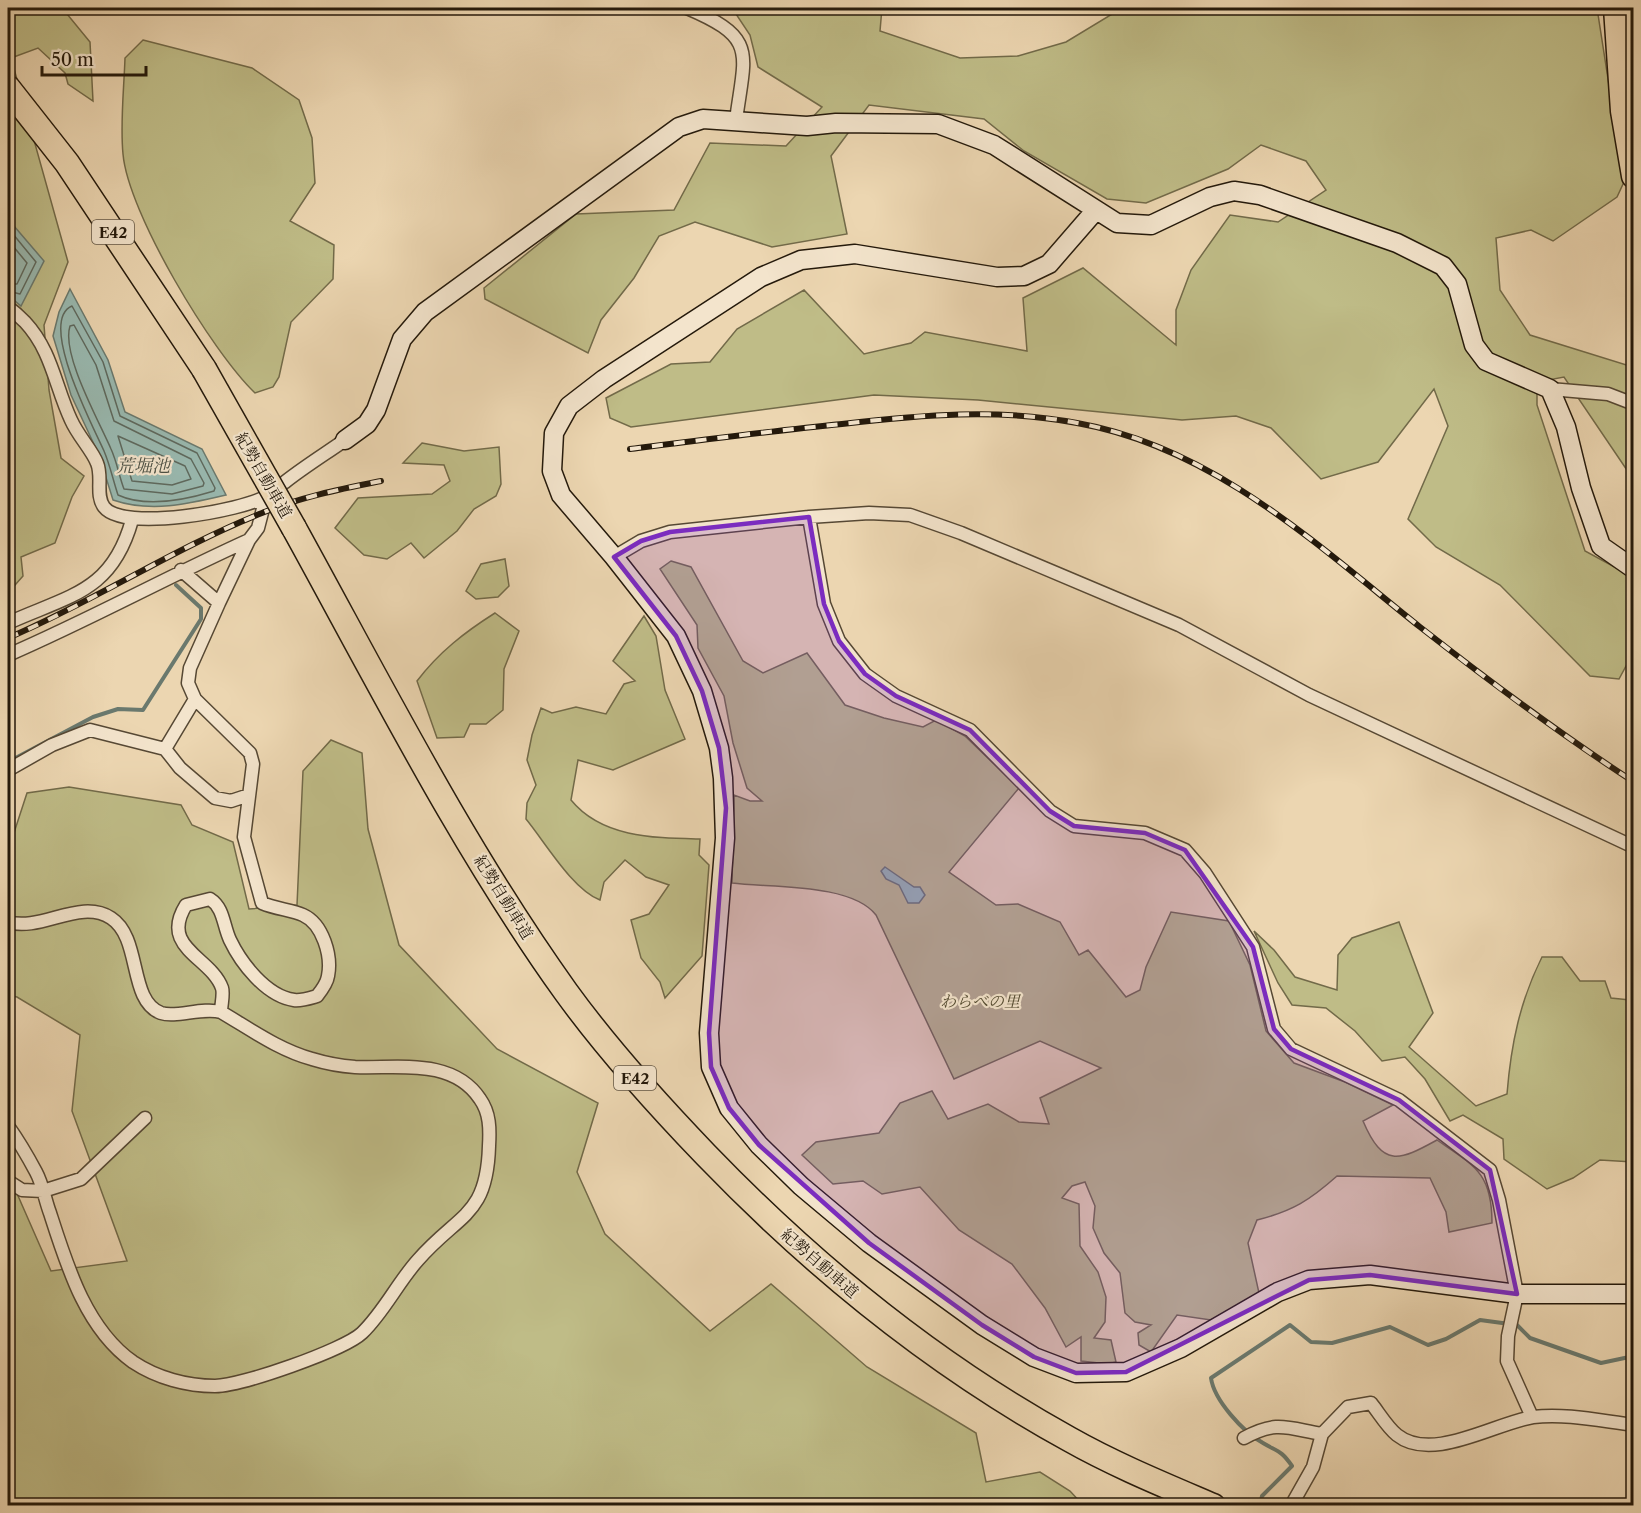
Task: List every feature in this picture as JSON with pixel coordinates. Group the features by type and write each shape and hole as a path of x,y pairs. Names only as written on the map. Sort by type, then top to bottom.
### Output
{"highway":[{"path":"1626,12 1634,55"},
{"path":"1626,12 1623,111 1634,176"},
{"name":"紀勢自動車道","path":"12,94 67,163 204,369 466,836 518,922 592,1026 659,1106 786,1234 850,1292 920,1345 994,1395 1069,1439 1141,1476 1213,1506"}],"street":[{"path":"687,8 718,14 738,39 745,54 736,120"},
{"path":"8,308 37,335 52,363 70,419 82,443 97,462 100,479 99,495 104,507 115,515 132,519 222,510 266,497 367,424 375,410 402,339 425,312 680,127 703,119 807,126 836,123 938,124 994,145 1117,223 1151,225 1210,197 1234,191 1260,195 1396,243 1443,266 1457,285 1473,345 1486,361 1550,389 1608,394 1634,404"},
{"path":"1095,210 1049,264 1024,276 997,277 855,254 801,260 762,277 604,379 569,406 554,433 552,471 561,495 614,557 676,636 702,691 718,748 726,808 709,1033 711,1067 729,1108 759,1145 801,1186 869,1243 991,1330 1035,1357 1076,1373 1126,1372 1181,1348 1278,1292 1310,1280 1370,1275 1517,1293 1634,1294"},
{"path":"1550,389 1566,427 1581,488 1601,546 1634,569"},
{"path":"221,1012 223,989 214,976 190,954 179,932 178,916 186,904 195,900 210,899 218,904 230,940 253,974 276,993 294,1000 317,996 328,977 325,941 315,924 303,915 279,911 262,903 244,837 253,764 250,753 195,699 188,683 190,668 219,603 249,540 258,528 266,497"},
{"path":"614,557 641,541 670,532 809,517 868,513 910,515 961,533 1179,625 1309,695 1634,847"},
{"path":"809,517 824,604 839,641 865,674 896,696 970,730 1050,811 1074,826 1145,833 1185,850 1205,873 1252,946 1274,1029 1291,1049 1399,1100 1490,1170 1500,1200 1517,1293 1508,1336 1507,1361 1532,1417"},
{"path":"8,623 95,584 116,562 125,543 132,519"},
{"path":"8,655 79,624 182,570 249,540"},
{"path":"182,570 219,603"},
{"path":"165,749 195,699"},
{"path":"8,770 52,745 90,730 165,749 180,768 215,798 231,801 249,795"},
{"path":"8,922 32,925 90,910 111,918 122,929 129,943 149,1006 163,1014 209,1009 221,1012 286,1051 314,1060 354,1066 410,1065 448,1074 467,1085 480,1098 488,1114 488,1171 482,1194 471,1211 419,1258 362,1333 339,1349 218,1386 184,1383 152,1373 132,1362 110,1341 86,1306 66,1263 38,1174 8,1126"},
{"path":"8,1181 22,1190 43,1191 81,1179 145,1118"},
{"path":"1291,1506 1313,1467 1322,1434 1348,1407 1371,1404 1398,1435 1420,1446 1456,1441 1532,1417 1558,1416 1634,1425"},
{"path":"1244,1437 1272,1425 1322,1434"}],"highlighted area":[{"path":"809,517 824,604 839,641 865,674 896,696 970,730 1050,811 1074,826 1145,833 1185,850 1253,947 1274,1029 1291,1049 1399,1100 1490,1170 1517,1294 1370,1275 1309,1280 1126,1372 1076,1373 1034,1357 982,1325 869,1243 759,1145 729,1108 711,1067 709,1033 726,808 719,748 702,691 676,636 614,557 641,541 670,532"}],"green space":[{"path":"8,8 67,8 67,14 90,42 93,101 68,84 65,73 38,48 11,58 68,262 44,325 49,390 61,458 84,476 72,497 55,543 21,557 23,576 8,593"},
{"path":"732,8 882,8 880,31 960,58 1018,56 1066,42 1122,8 1182,12 1189,8 1394,8 1398,14 1413,14 1418,8 1597,8 1624,182 1617,197 1553,241 1531,230 1496,238 1500,290 1530,335 1633,367 1633,479 1564,377 1537,382 1537,405 1585,551 1633,577 1633,653 1619,679 1590,676 1500,585 1436,547 1408,519 1448,426 1434,389 1378,462 1321,479 1271,428 1236,416 1182,420 978,400 874,395 631,427 610,418 606,398 671,364 710,362 737,329 804,290 864,354 911,343 925,332 1027,351 1023,298 1083,268 1176,345 1176,310 1191,270 1230,215 1278,222 1326,190 1306,161 1261,145 1228,169 1146,203 1107,199 1024,151 984,119 869,105 831,156 847,234 772,247 695,222 659,236 634,278 601,320 588,353 485,299 484,288 576,214 674,210 710,143 786,146 822,107 758,67 750,35"},
{"path":"143,40 252,68 299,100 312,138 315,183 290,221 334,245 333,279 291,322 279,377 273,387 255,393 217,347 156,245 128,180 122,142 125,58"},
{"path":"422,443 464,451 499,447 501,484 496,496 474,509 457,531 424,558 411,543 387,559 364,555 335,528 358,498 432,494 450,481 444,465 403,463"},
{"path":"505,559 509,586 498,597 476,599 466,591 481,564"},
{"name":"わらべの里","path":"671,561 691,567 743,661 763,673 807,653 845,705 884,718 923,727 936,720 965,736 1019,788 949,872 996,905 1018,904 1060,922 1079,955 1088,950 1126,997 1140,990 1146,967 1171,912 1229,921 1250,965 1266,1031 1294,1063 1345,1082 1393,1105 1363,1121 1370,1136 1385,1153 1402,1156 1437,1140 1462,1157 1479,1172 1485,1182 1489,1193 1492,1223 1449,1232 1446,1212 1430,1178 1337,1176 1300,1204 1281,1213 1257,1220 1248,1243 1259,1293 1211,1320 1177,1315 1151,1352 1139,1345 1138,1333 1151,1325 1135,1322 1125,1313 1120,1273 1104,1253 1093,1228 1095,1206 1085,1182 1072,1186 1062,1198 1079,1204 1080,1246 1098,1272 1106,1297 1105,1322 1094,1338 1111,1340 1116,1362 1108,1364 1081,1361 1081,1337 1066,1347 1045,1308 1012,1264 959,1230 920,1187 882,1194 863,1181 833,1184 802,1155 816,1142 879,1133 900,1103 932,1091 948,1119 988,1104 1019,1122 1049,1124 1040,1098 1101,1068 1040,1041 954,1079 876,915 864,905 848,897 830,892 732,883 734,795 750,801 762,801 747,788 733,743 724,696 698,648 697,625 660,569"},
{"path":"495,613 519,631 504,669 503,710 486,724 470,724 464,737 437,738 417,681 453,643"},
{"path":"644,616 656,636 665,690 685,739 613,770 578,760 571,800 584,813 614,829 665,838 700,839 699,855 709,865 702,956 665,998 660,982 641,958 631,920 649,914 669,885 646,877 625,860 604,882 600,900 569,876 526,819 527,803 536,785 527,760 541,708 552,713 576,707 606,714 624,684 635,681 613,661"},
{"path":"331,740 362,753 368,829 399,945 497,1049 598,1103 577,1172 605,1234 710,1331 771,1284 867,1367 976,1433 986,1482 1040,1472 1070,1491 1083,1505 8,1505 8,1173 51,1271 127,1261 72,1111 80,1035 17,997 8,995 8,851 27,793 69,787 181,805 192,825 233,842 249,909 297,905 303,771"},
{"path":"1399,922 1433,1013 1409,1047 1476,1106 1507,1094 1511,1058 1522,1006 1542,957 1562,957 1580,981 1605,981 1611,998 1630,1000 1633,995 1633,1162 1600,1160 1573,1178 1547,1189 1504,1159 1503,1139 1463,1115 1450,1121 1425,1079 1405,1057 1382,1061 1355,1031 1326,1008 1292,1005 1278,983 1254,931 1274,950 1295,977 1337,990 1338,955 1352,938"}],"water":[{"path":"8,219 44,261 21,306 8,295"},
{"name":"荒堀池","path":"70,289 108,360 125,412 202,449 226,495 184,504 155,507 113,500 99,455 71,395 53,336 59,312"},
{"path":"885,867 914,887 920,887 925,895 919,903 908,903 899,885 886,879 881,871"}],"waterway":[{"path":"8,762 93,717 118,709 143,710 201,619 201,608 176,585"},
{"path":"1260,1506 1262,1496 1292,1466 1282,1454 1255,1438 1231,1415 1213,1387 1211,1378 1290,1325 1311,1342 1332,1343 1390,1327 1428,1345 1446,1339 1480,1320 1517,1325 1530,1338 1601,1363 1634,1356"}],"railway":[{"path":"630,449 871,421 989,414 1048,418 1127,435 1173,453 1218,476 1260,503 1302,532 1499,687 1634,782"},
{"path":"8,638 72,608 197,542 276,507 336,490 381,481"}]}
